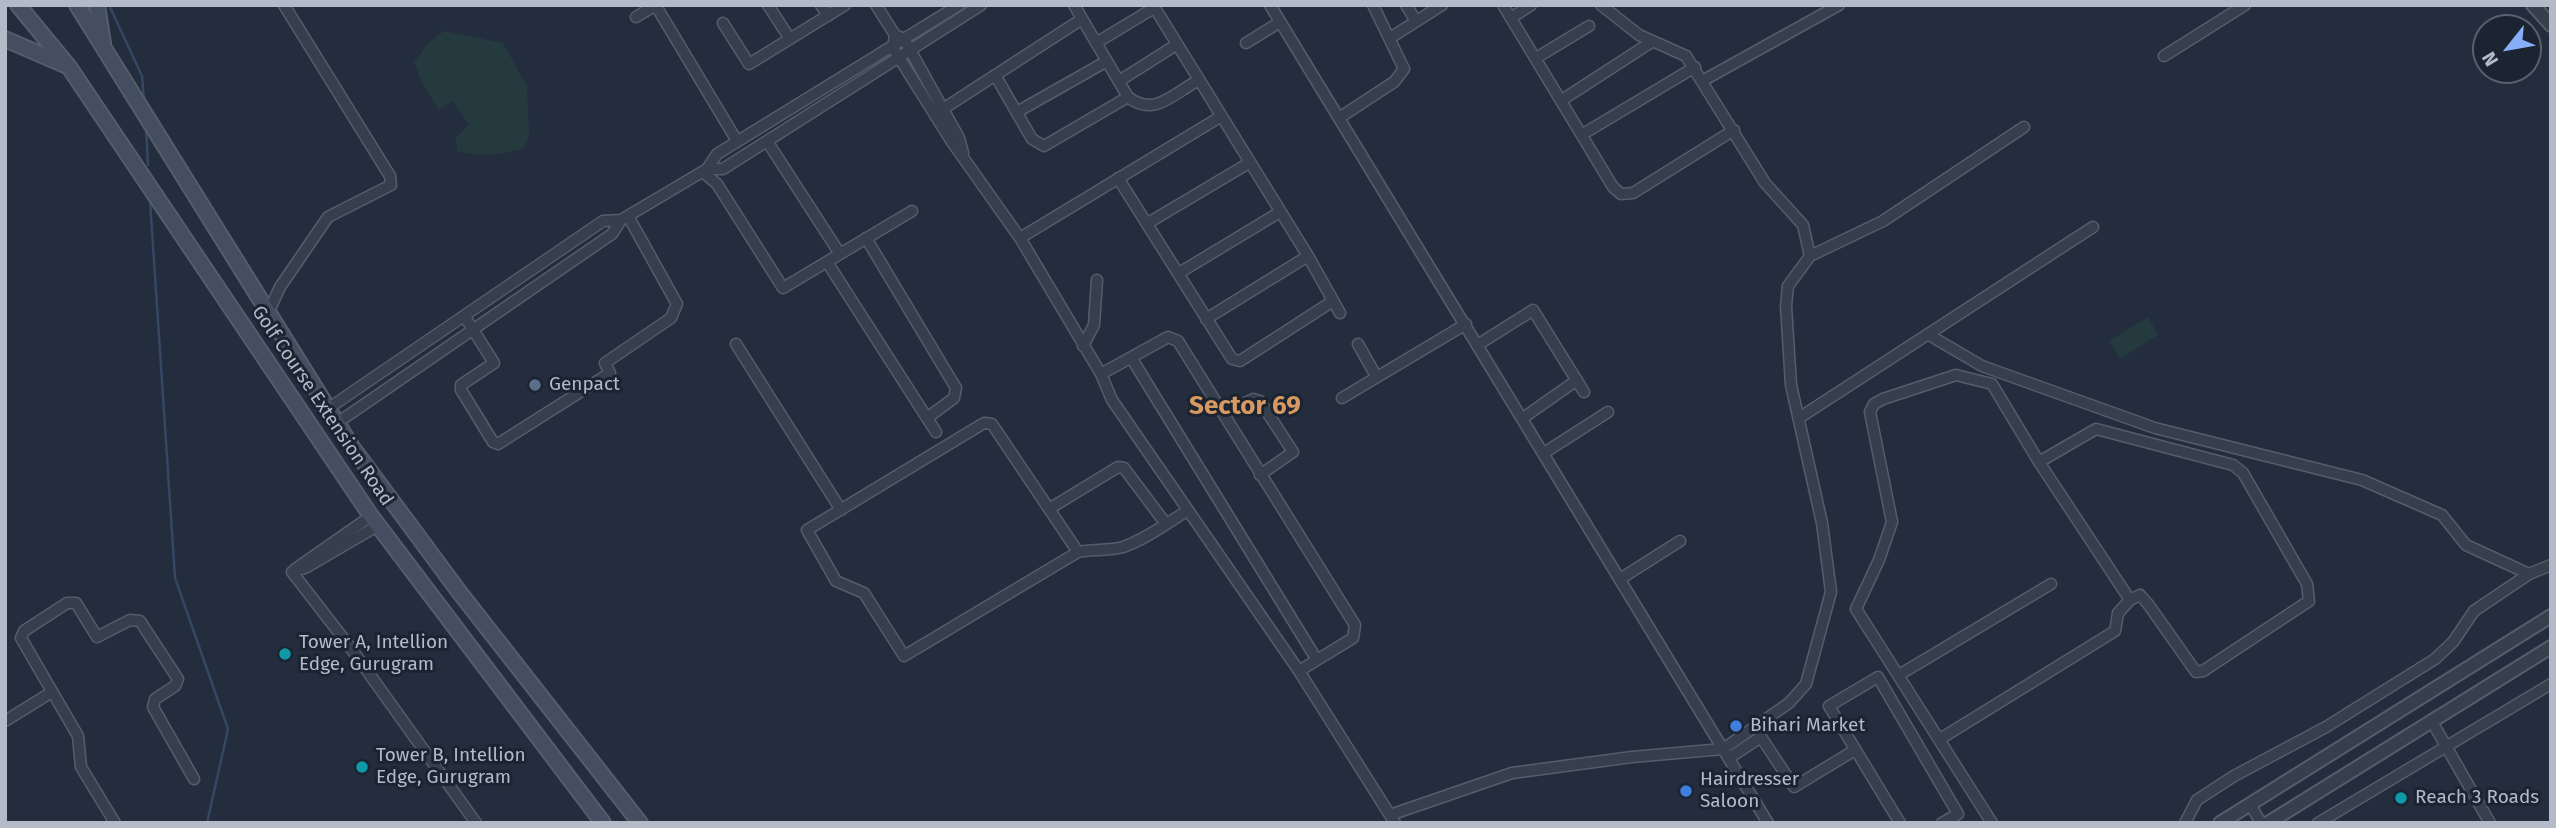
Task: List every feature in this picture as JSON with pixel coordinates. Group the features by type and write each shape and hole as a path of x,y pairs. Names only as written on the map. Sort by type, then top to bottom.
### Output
{"main road":[{"name":"Golf Course Extension Road","path":"18,5 69,67 375,520 603,823"},
{"path":"78,5 337,423 405,521 640,823"},
{"path":"97,5 103,44"},
{"path":"5,39 69,67"}],"street":[{"path":"269,311 280,287 328,217 391,185 390,176 284,5"},
{"path":"636,17 656,5 737,141"},
{"path":"768,5 790,39"},
{"path":"821,5 828,16"},
{"path":"723,23 749,64 845,5"},
{"path":"876,5 911,51 959,138 964,157"},
{"path":"337,423 612,234 625,218 705,170 717,154 893,48 899,37 959,5"},
{"path":"705,170 723,169 981,5"},
{"path":"1074,5 1128,97 1146,108 1197,81"},
{"path":"1270,5 1479,344 1768,823"},
{"path":"1339,118 1403,75 1402,61 1373,5"},
{"path":"1406,5 1416,22"},
{"path":"1390,38 1442,5"},
{"path":"1503,5 1614,187 1626,195 1734,130"},
{"path":"1511,18 1531,5"},
{"path":"1601,5 1639,36 1686,56 1704,80 1765,183 1803,225 1810,256"},
{"path":"1704,80 1839,5"},
{"path":"2164,56 2245,5"},
{"path":"2533,5 2551,25"},
{"path":"1096,43 1153,7 1308,256 1340,313"},
{"path":"943,108 1082,19"},
{"path":"1246,43 1280,22"},
{"path":"1536,58 1590,26"},
{"path":"1562,100 1653,41"},
{"path":"1119,81 1176,45"},
{"path":"893,48 1020,238 1101,374 1112,400 1299,671 1392,819 1512,773 1726,754 1761,737 1794,787 1856,750"},
{"path":"1017,112 1107,61"},
{"path":"1583,134 1695,67"},
{"path":"995,75 1032,139 1044,146 1128,97"},
{"path":"1020,238 1220,117"},
{"path":"1726,754 1807,684 1827,617 1831,592 1822,523 1791,385 1786,306 1788,286 1810,256 1883,220 2024,127"},
{"path":"767,141 840,254"},
{"path":"1148,223 1249,163"},
{"path":"705,170 783,288 912,211"},
{"path":"1118,178 1229,355 1240,361 1333,301"},
{"path":"1179,273 1280,212"},
{"path":"329,408 603,221 625,218"},
{"path":"465,317 494,363 461,385 461,390 493,442 498,444 610,373 605,363 671,318 677,311 677,304 625,218"},
{"path":"1799,418 2093,227"},
{"path":"866,239 956,388 954,398 928,418"},
{"path":"1206,318 1308,256"},
{"path":"827,262 936,432"},
{"path":"1083,346 1094,325 1097,280"},
{"path":"1479,344 1533,310 1584,392"},
{"path":"1342,398 1466,324"},
{"path":"1929,335 1982,366 2155,428 2362,480 2442,515 2466,545 2529,574"},
{"path":"437,336 446,348"},
{"path":"1101,374 1168,337 1175,338 1355,625 1353,638 1299,671"},
{"path":"736,344 841,510"},
{"path":"1358,344 1376,376"},
{"path":"1132,359 1317,660"},
{"path":"1992,823 1856,609 1879,560 1892,522 1871,421 1874,404 1956,375 1983,379 1992,384 2039,462 2130,600"},
{"path":"1523,418 1577,380"},
{"path":"1224,414 1253,399 1260,401 1293,452 1260,475"},
{"path":"1545,453 1608,412"},
{"path":"1077,552 992,424 984,423 807,530 836,581 864,593 904,656 1077,552 1101,547 1119,548 1188,511"},
{"path":"1940,739 2115,631 2118,613 2130,600 2140,595 2196,672 2203,671 2311,597 2307,584 2242,473 2233,466 2096,429 2039,462"},
{"path":"1049,509 1118,467 1124,468 1166,524"},
{"path":"375,520 307,567 292,572 350,647 476,823"},
{"path":"1620,579 1680,541"},
{"path":"2185,823 2197,800 2234,776 2326,727 2435,659 2453,642 2474,611 2529,574 2551,565"},
{"path":"1899,675 2051,584"},
{"path":"115,823 80,767 78,736 21,638 24,631 71,602 76,603 97,637 130,620 140,621 178,679 175,686 155,699 153,707 194,779"},
{"path":"2220,823 2551,616"},
{"path":"2268,823 2551,647"},
{"path":"1900,823 1829,706 1878,677 1958,814 1942,823"},
{"path":"2318,823 2551,684"},
{"path":"5,721 52,692"},
{"path":"2431,720 2490,823"},
{"path":"2250,804 2261,823"}],"green space":[{"path":"444,31 503,43 527,86 529,135 524,148 491,154 458,152 455,138 469,125 452,101 439,110 422,83 414,62 428,43"},
{"path":"2148,317 2158,335 2120,359 2109,341"}],"waterway":[{"path":"109,5 142,76 144,99"},
{"path":"146,127 148,165"},
{"path":"150,200 175,578 228,729 207,823"}],"place":[{"name":"Genpact","path":"535,385"},
{"name":"Tower A, Intellion Edge, Gurugram","path":"285,654"},
{"name":"Bihari Market","path":"1736,726"},
{"name":"Tower B, Intellion Edge, Gurugram","path":"362,767"},
{"name":"Hairdresser Saloon","path":"1686,791"},
{"name":"Reach 3 Roads","path":"2401,798"}],"district":[{"name":"Sector 69","path":"1245,407"}]}
